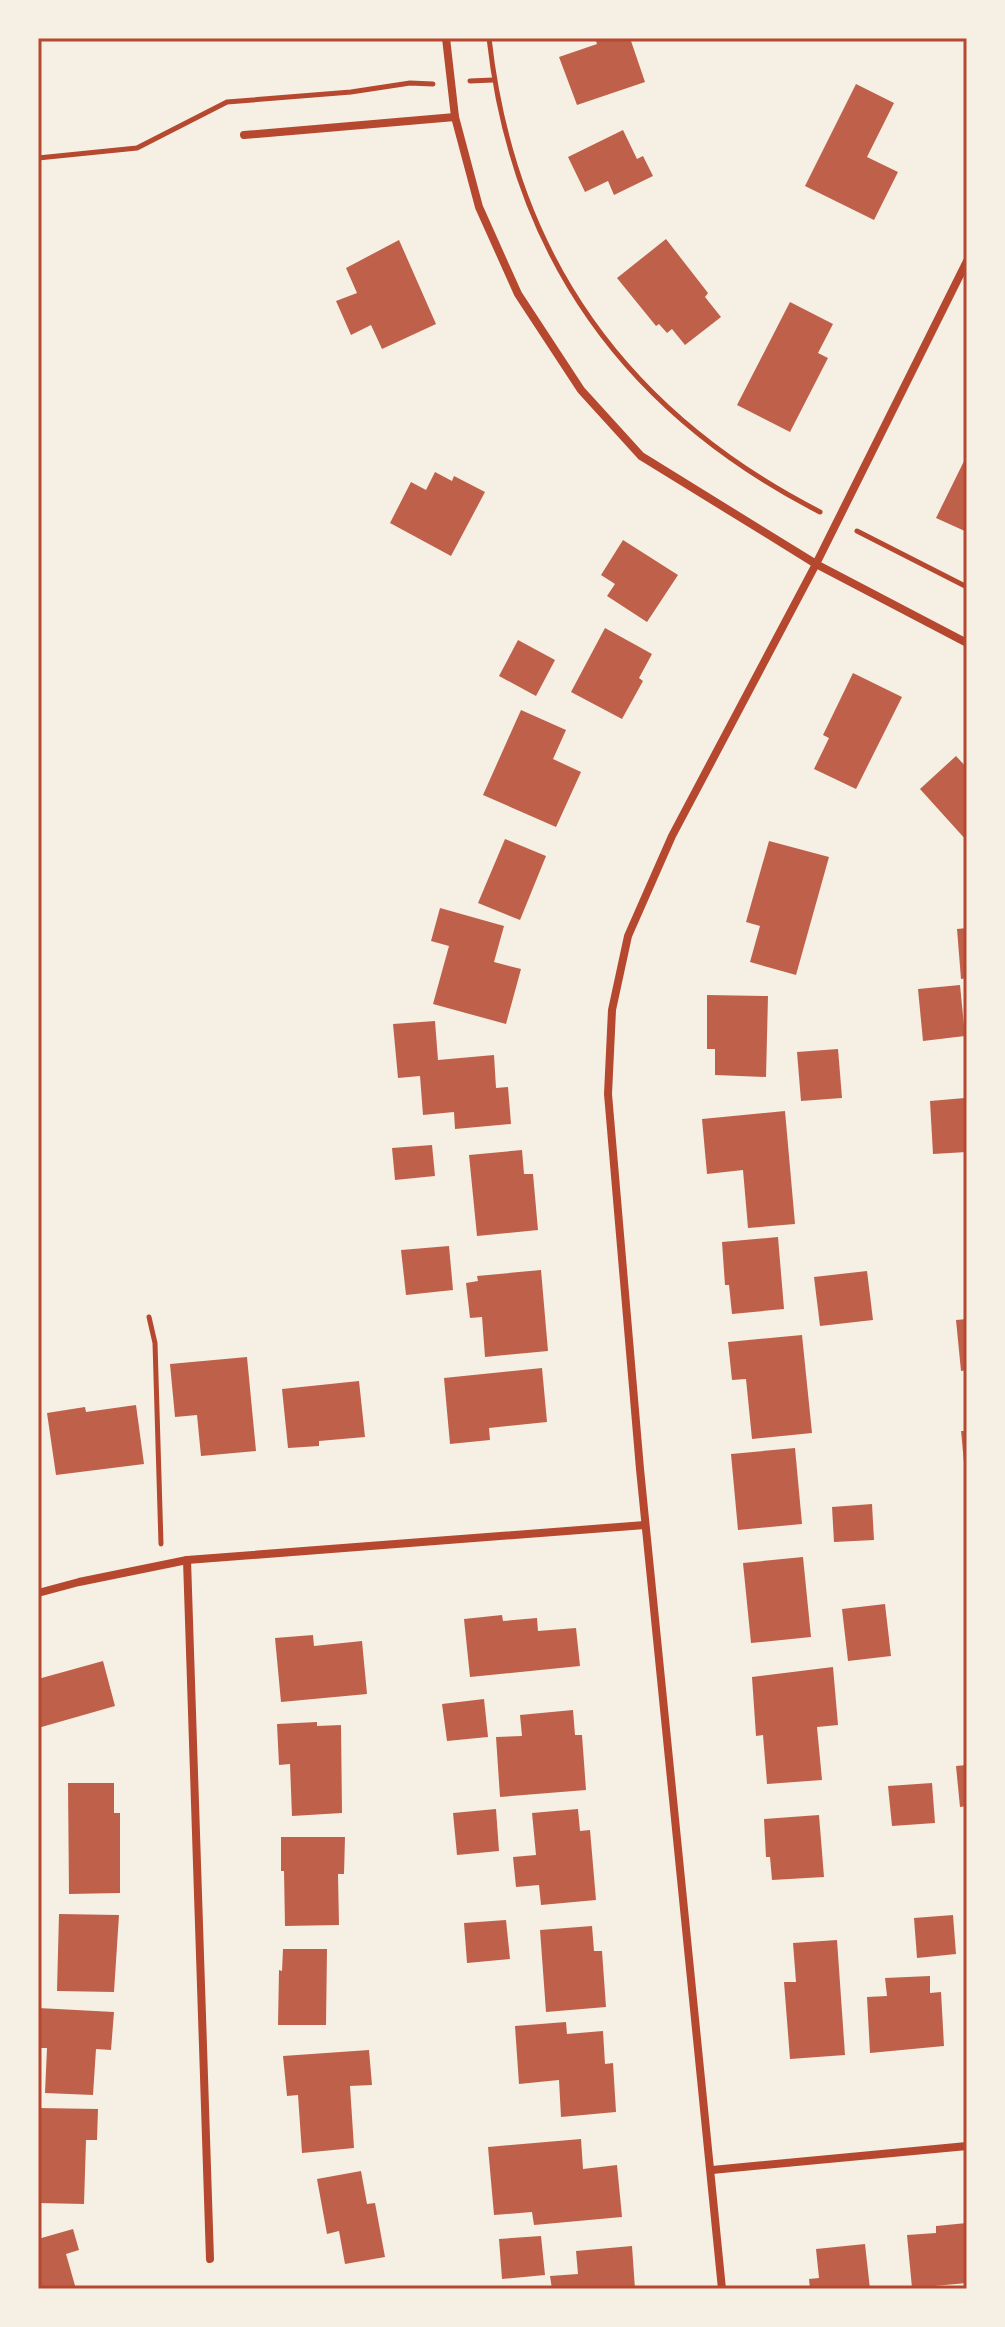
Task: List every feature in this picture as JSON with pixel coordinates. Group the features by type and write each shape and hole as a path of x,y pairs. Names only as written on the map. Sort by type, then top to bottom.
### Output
{"street":[{"path":"446,38 455,117 479,207 518,294 581,390 641,456 816,564 967,643"},
{"path":"244,135 455,117"},
{"path":"722,2289 645,1525 608,1094 612,1010 628,936 672,836 816,564 967,261"},
{"path":"38,1593 187,1560 645,1525"},
{"path":"187,1560 210,2259"},
{"path":"712,2170 967,2146"}],"path":[{"path":"489,38 497,105 519,182 549,254 593,326 644,387 711,446 787,495 967,587"},
{"path":"149,1317 155,1343 161,1565"}],"building":[{"path":"595,38 630,38 645,82 577,105 559,57 597,44"},
{"path":"856,84 894,103 867,157 898,172 874,220 805,186"},
{"path":"623,130 637,159 643,156 653,176 614,195 608,181 585,192 568,157"},
{"path":"666,239 708,293 705,297 721,317 685,345 672,329 667,333 659,324 656,326 617,278"},
{"path":"399,240 436,324 382,349 371,325 351,335 336,301 357,293 346,268"},
{"path":"790,302 833,324 818,353 828,358 790,432 737,405"},
{"path":"967,455 967,532 936,518"},
{"path":"435,472 452,481 454,476 485,492 451,556 390,523 411,482 426,490"},
{"path":"623,540 678,575 647,622 607,596 615,584 601,575"},
{"path":"605,628 652,654 639,678 643,681 622,719 571,692"},
{"path":"518,640 555,660 536,696 499,676"},
{"path":"853,673 902,697 856,789 814,769 829,738 823,735"},
{"path":"521,710 566,730 553,759 581,772 556,827 483,795"},
{"path":"956,756 967,768 967,841 920,789"},
{"path":"505,839 546,856 520,920 478,903"},
{"path":"769,841 829,857 796,975 750,962 760,926 746,922"},
{"path":"440,908 504,926 494,962 521,969 506,1024 433,1004 449,946 431,941"},
{"path":"967,928 967,978 961,979 957,929"},
{"path":"960,985 965,1036 923,1041 918,989"},
{"path":"707,995 768,996 766,1077 715,1075 715,1049 707,1049"},
{"path":"435,1021 438,1060 494,1055 496,1088 508,1087 511,1124 455,1129 454,1112 423,1115 420,1076 398,1078 393,1024"},
{"path":"838,1049 842,1098 801,1101 797,1052"},
{"path":"965,1098 967,1152 933,1154 930,1101"},
{"path":"785,1111 795,1224 748,1228 743,1170 707,1174 702,1119"},
{"path":"432,1145 435,1176 395,1180 392,1148"},
{"path":"522,1150 524,1174 533,1174 538,1230 477,1236 469,1155"},
{"path":"778,1237 784,1309 732,1314 729,1285 725,1285 722,1242"},
{"path":"449,1246 453,1290 406,1295 401,1250"},
{"path":"541,1270 548,1351 485,1357 482,1317 470,1318 466,1283 478,1281 477,1276"},
{"path":"867,1271 873,1320 820,1326 814,1277"},
{"path":"967,1319 967,1370 961,1371 956,1320"},
{"path":"802,1335 812,1433 752,1439 746,1379 732,1380 728,1342"},
{"path":"247,1357 256,1451 201,1456 197,1415 175,1417 170,1364"},
{"path":"542,1368 547,1422 489,1428 490,1440 450,1444 444,1378"},
{"path":"359,1381 365,1437 319,1441 319,1446 288,1448 282,1389"},
{"path":"136,1405 144,1464 56,1475 47,1413 85,1407 86,1412"},
{"path":"961,1431 967,1431 967,1473 965,1473"},
{"path":"795,1448 802,1524 738,1530 731,1454"},
{"path":"872,1504 874,1540 834,1542 832,1507"},
{"path":"803,1557 811,1637 751,1643 743,1563"},
{"path":"885,1604 891,1656 848,1661 842,1609"},
{"path":"502,1615 503,1621 537,1618 538,1631 576,1628 580,1666 470,1677 464,1619"},
{"path":"313,1635 314,1646 362,1641 367,1694 281,1702 275,1638"},
{"path":"103,1661 115,1706 38,1728 38,1679"},
{"path":"833,1667 838,1725 817,1727 822,1780 767,1784 763,1735 756,1736 752,1677"},
{"path":"484,1699 488,1737 447,1741 442,1704"},
{"path":"573,1710 575,1735 582,1735 586,1790 500,1797 496,1737 522,1736 520,1715"},
{"path":"317,1722 317,1726 341,1725 342,1813 292,1816 290,1764 279,1765 277,1724"},
{"path":"967,1765 967,1806 960,1807 956,1766"},
{"path":"68,1783 114,1783 114,1813 120,1813 120,1893 69,1894"},
{"path":"932,1783 935,1823 892,1826 888,1786"},
{"path":"496,1809 499,1851 457,1855 453,1813"},
{"path":"578,1809 580,1831 590,1830 596,1900 541,1905 539,1885 516,1887 513,1857 536,1855 532,1813"},
{"path":"819,1815 824,1877 772,1880 770,1857 766,1857 764,1819"},
{"path":"281,1837 345,1837 344,1874 338,1874 339,1925 285,1926"},
{"path":"59,1914 119,1915 114,1992 57,1991"},
{"path":"953,1915 956,1954 917,1958 914,1918"},
{"path":"506,1920 510,1959 467,1963 464,1923"},
{"path":"592,1926 594,1951 602,1951 606,2007 546,2012 540,1930"},
{"path":"837,1940 845,2055 790,2059 784,1982 796,1982 793,1943"},
{"path":"283,1949 327,1949 326,2025 278,2025 279,1970 282,1971"},
{"path":"930,1976 930,1993 941,1992 944,2046 870,2053 867,1997 887,1996 885,1978"},
{"path":"38,2008 114,2012 111,2050 96,2049 93,2095 45,2093 47,2048 38,2048"},
{"path":"566,2022 567,2034 603,2031 605,2064 613,2063 616,2112 561,2117 559,2080 519,2084 515,2026"},
{"path":"369,2050 372,2085 350,2086 354,2148 302,2153 298,2095 287,2096 283,2056"},
{"path":"38,2108 98,2109 97,2140 86,2140 84,2204 38,2203"},
{"path":"581,2139 583,2169 617,2165 622,2217 534,2225 532,2212 494,2215 488,2147"},
{"path":"361,2171 367,2204 375,2203 385,2257 345,2264 339,2231 327,2234 317,2179"},
{"path":"967,2223 967,2283 912,2288 907,2235 936,2233 936,2226"},
{"path":"73,2229 79,2250 66,2254 76,2289 38,2289 38,2239"},
{"path":"541,2236 545,2275 502,2279 499,2239"},
{"path":"865,2244 870,2289 810,2289 809,2279 819,2278 816,2249"},
{"path":"632,2246 635,2289 552,2289 550,2276 578,2274 576,2251"}]}
